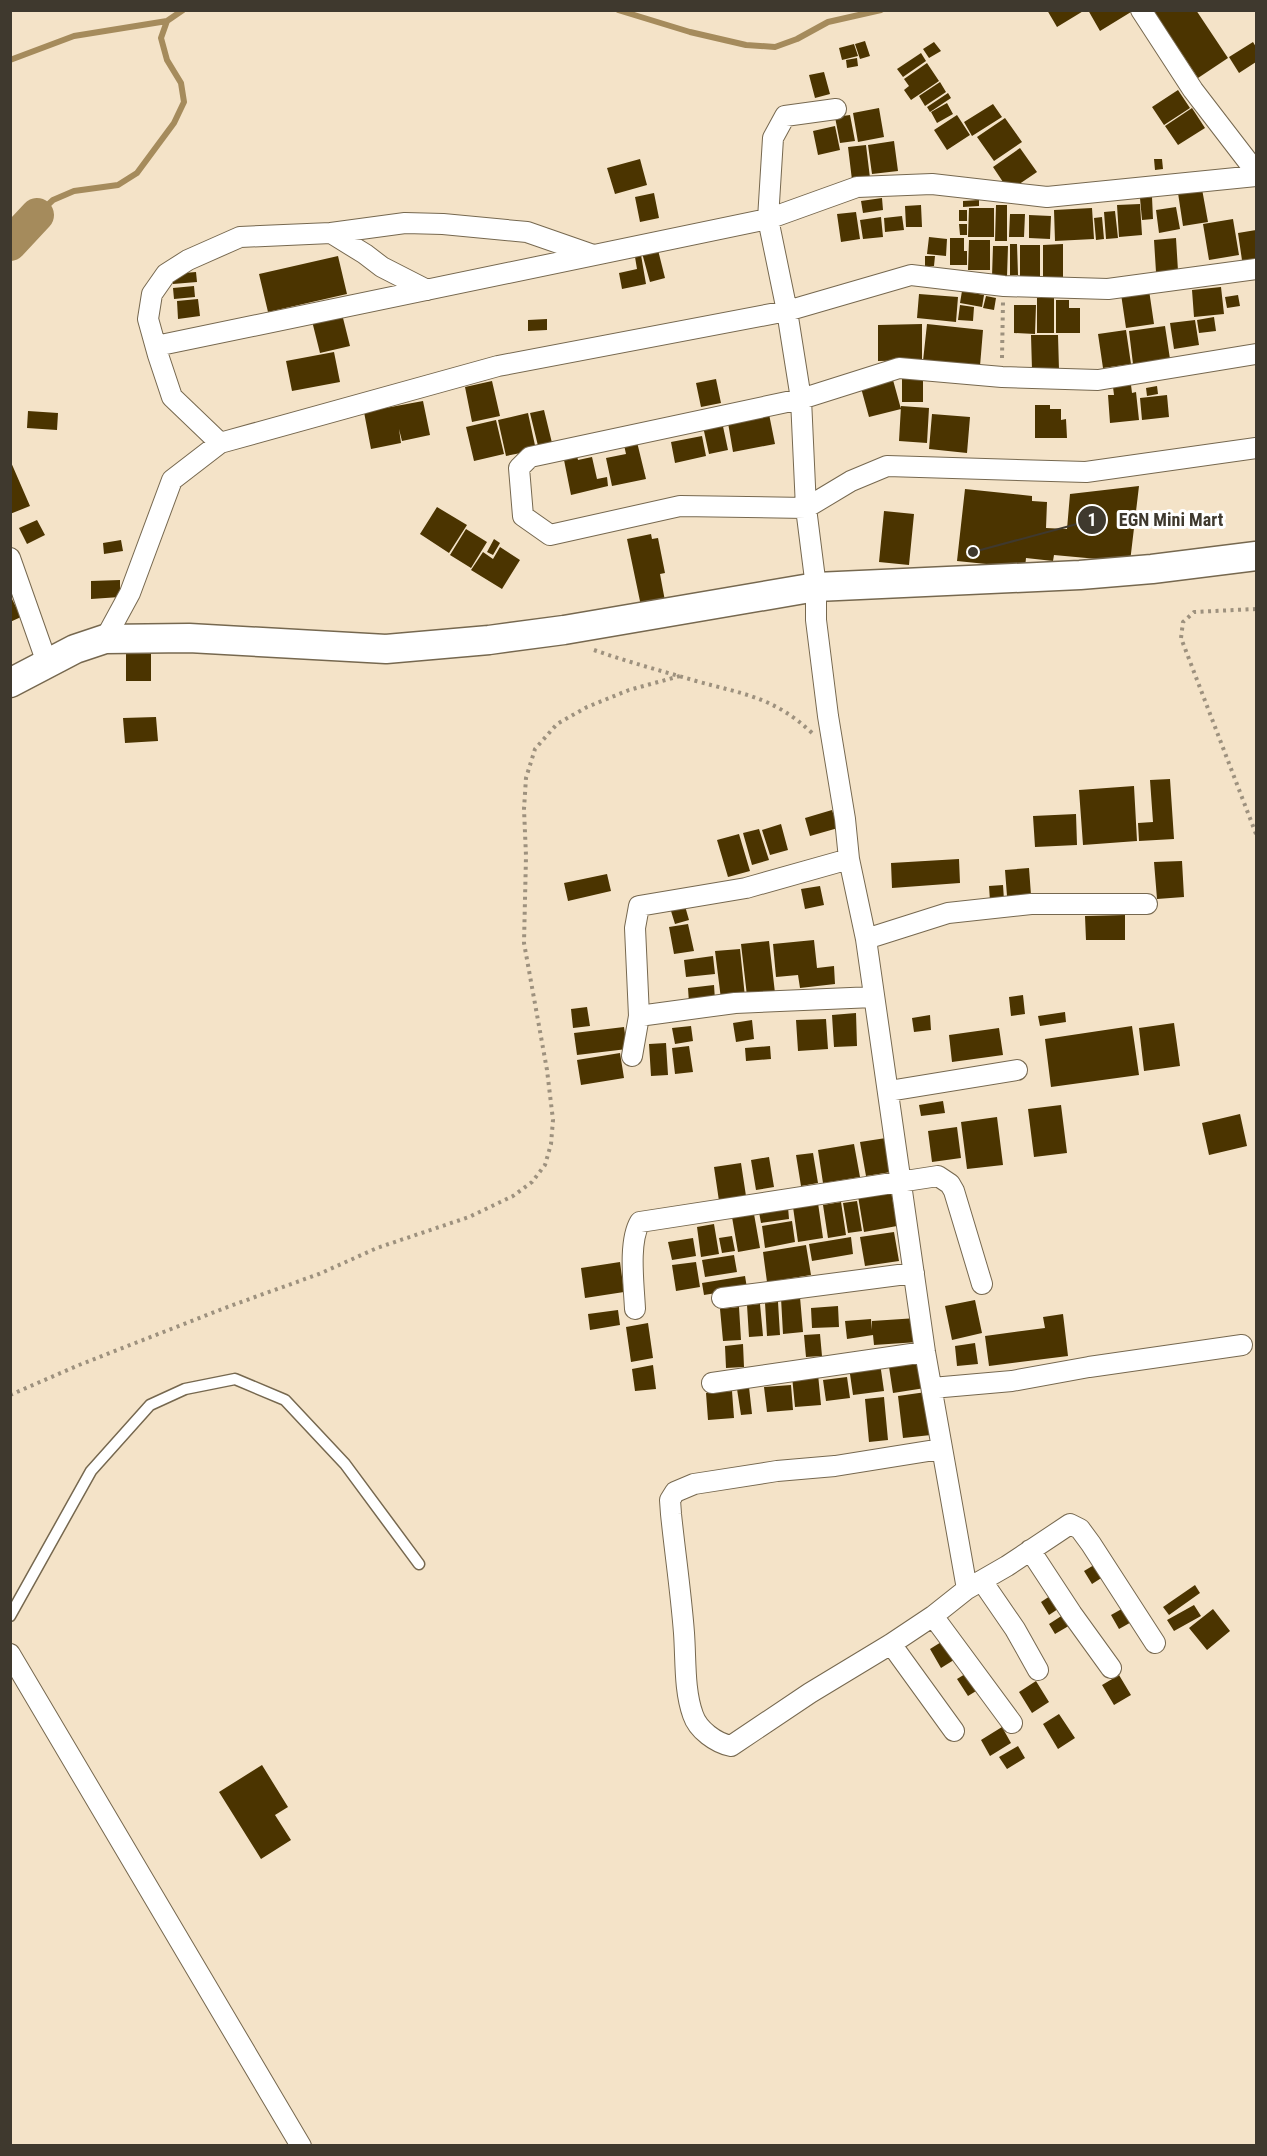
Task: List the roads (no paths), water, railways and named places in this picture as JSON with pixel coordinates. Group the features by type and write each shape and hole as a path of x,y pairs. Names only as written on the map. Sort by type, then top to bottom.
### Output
{"street":[{"path":"1141,10 1193,90 1257,172"},
{"path":"836,110 785,116 773,138 768,219 787,311 801,399 806,508 816,587 816,620 849,859 866,939 941,1449 975,1585 1015,1629 1038,1670"},
{"path":"156,346 768,219 857,187 932,184 1047,197 1257,176"},
{"path":"220,443 172,397 148,319 152,294 166,274 188,260 240,237 331,233 405,222 527,232 594,255"},
{"path":"331,233 382,267 428,290"},
{"path":"105,639 130,593 172,480 220,443 498,366 787,311 911,275 1004,286 1108,289 1257,269"},
{"path":"1257,354 1098,380 1002,377 898,368 801,399 530,457 519,468 523,516 550,535 680,506 806,508 851,481 887,466 1086,472 1257,448"},
{"path":"10,683 75,649 105,639 189,638 386,649 489,640 564,630 816,587 1080,575 1257,556"},
{"path":"10,558 47,663"},
{"path":"632,1056 639,1016 635,928 639,906 746,888 849,859"},
{"path":"866,939 948,913 1031,904 1147,904"},
{"path":"639,1016 735,1003 873,997"},
{"path":"889,1091 1017,1070"},
{"path":"635,1309 634,1241 640,1222 938,1176 950,1184 954,1191 982,1284"},
{"path":"722,1298 914,1273"},
{"path":"932,1388 1012,1381 1089,1367 1242,1345"},
{"path":"712,1383 925,1352"},
{"path":"941,1449 835,1466 777,1471 694,1484 675,1492 670,1500 688,1694 693,1717 699,1726 721,1744 731,1746 810,1692 891,1644 975,1585 1070,1524 1075,1525 1091,1544 1155,1643"},
{"path":"1030,1550 1111,1668"},
{"path":"933,1616 1012,1723"},
{"path":"891,1644 954,1731"},
{"path":"10,1654 301,2145"}],"lane":[{"path":"10,1616 91,1471 150,1405 185,1389 235,1379 285,1400 345,1464 419,1563"}],"waterway":[{"path":"37,215 53,200 74,191 118,185 137,173 174,123 184,102 181,83 167,60 161,38 167,21 183,10"},
{"path":"618,10 690,32 746,45 775,47 797,39 828,22 881,10"},
{"path":"10,60 74,36 167,21"},
{"path":"10,244 37,215"}],"place":[{"name":"EGN Mini Mart","path":"973,552"}]}
